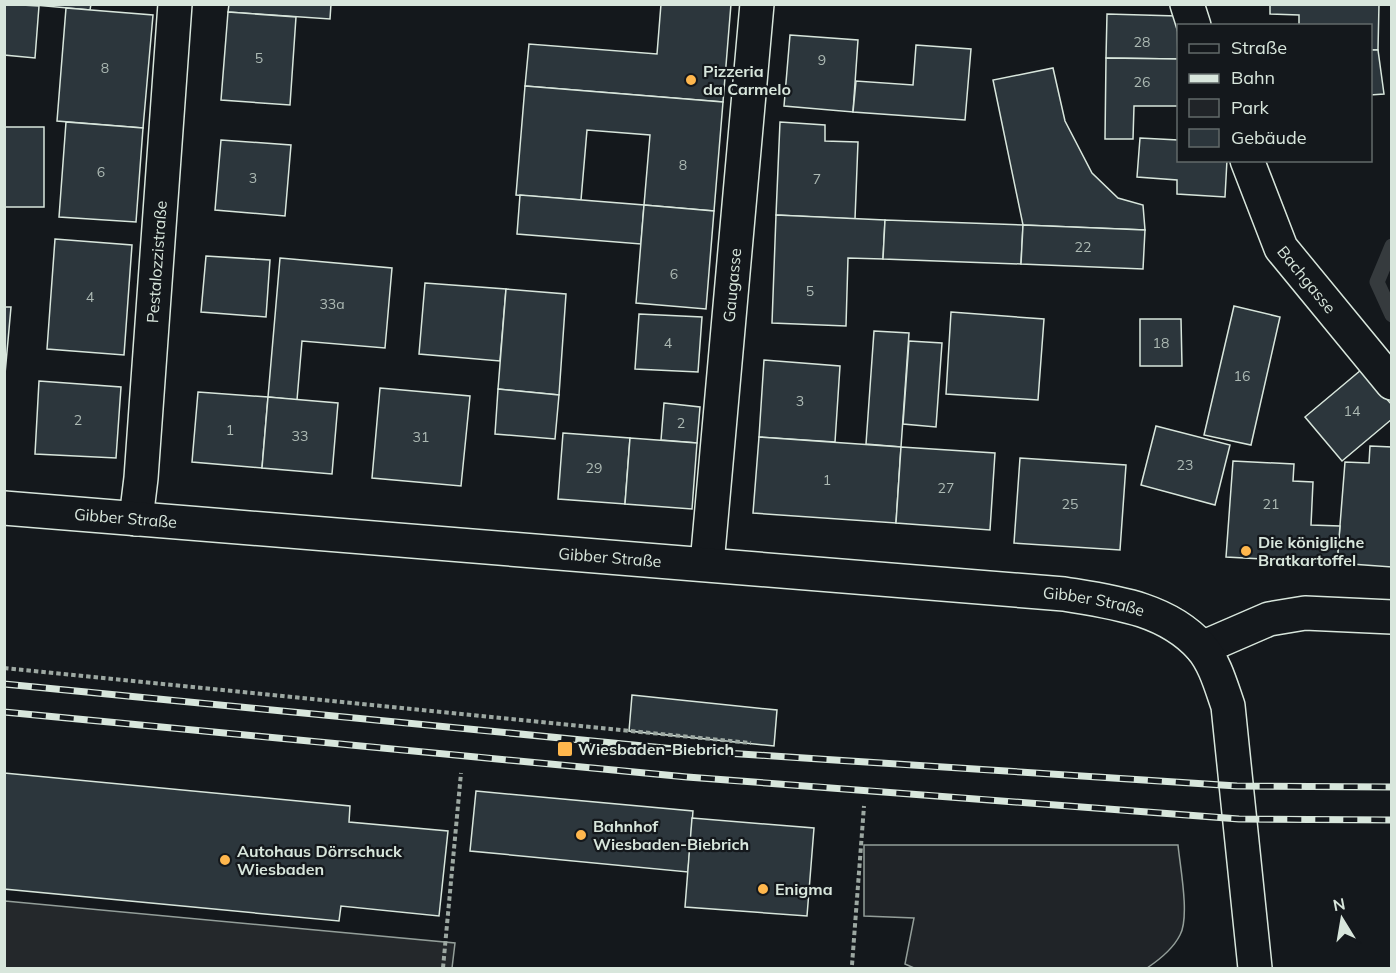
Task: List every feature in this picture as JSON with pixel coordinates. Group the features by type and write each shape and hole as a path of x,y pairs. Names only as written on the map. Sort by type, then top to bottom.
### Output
{"street":[{"name":"Pestalozzistraße","path":"136,519 141,478 175,4"},
{"name":"Gaugasse","path":"707,564 757,4"},
{"path":"1187,4 1193,24"},
{"name":"Bachgasse","path":"1248,162 1281,248 1392,383"},
{"name":"Gibber Straße","path":"4,508 1065,594 1141,609 1180,628 1202,648 1218,677 1228,706 1255,969"},
{"path":"1202,648 1269,619 1305,613 1392,617"}],"path":[{"path":"4,668 751,743"},
{"path":"443,969 461,773"},
{"path":"852,965 864,806"}],"green space":[{"path":"864,845 1178,845 1184,904 1183,927 1170,949 1147,968 914,968 905,964 914,918 864,916"}],"shaded area":[{"path":"5,901 455,943 452,968 5,968"}],"building":[{"path":"4,4 39,6 35,58 4,55"},
{"path":"23,4 91,4 90,10"},
{"path":"229,4 331,4 330,19 228,12"},
{"path":"661,4 731,4 723,102 525,86 529,44 657,54"},
{"path":"1270,4 1379,4 1378,50 1372,50 1372,24 1299,24 1299,15 1270,14"},
{"path":"66,8 153,15 143,128 57,121"},
{"path":"228,12 296,17 290,105 221,100"},
{"path":"1107,14 1177,16 1177,59 1106,58"},
{"path":"790,35 858,40 853,112 784,106"},
{"path":"916,45 971,49 965,120 853,112 856,81 913,85"},
{"path":"1372,50 1378,50 1384,94 1372,95"},
{"path":"1106,58 1177,59 1177,106 1134,106 1133,139 1105,139"},
{"path":"1053,68 1065,121 1092,173 1118,198 1143,205 1145,230 1023,225 993,80"},
{"path":"525,86 723,102 714,211 644,205 650,135 587,130 581,200 516,195"},
{"path":"66,122 143,128 136,222 59,217"},
{"path":"780,122 825,125 825,141 858,142 855,219 776,215"},
{"path":"4,127 44,127 44,207 4,207"},
{"path":"1140,138 1177,140 1177,162 1227,162 1225,197 1177,194 1177,180 1137,177"},
{"path":"221,140 291,145 285,216 215,210"},
{"path":"520,195 644,205 641,244 517,234"},
{"path":"644,205 714,211 706,309 636,303"},
{"path":"776,215 885,220 883,259 848,258 846,326 772,323"},
{"path":"885,220 1023,225 1021,264 883,259"},
{"path":"1023,225 1145,230 1143,269 1021,264"},
{"path":"55,239 132,245 124,355 47,349"},
{"path":"206,256 270,260 266,317 201,312"},
{"path":"280,258 392,268 385,348 302,341 297,400 268,397"},
{"path":"425,283 506,289 500,361 419,354"},
{"path":"506,289 566,294 559,395 498,389"},
{"path":"1234,306 1280,317 1251,445 1204,435"},
{"path":"4,307 11,307 5,374 4,374"},
{"path":"951,312 1044,319 1038,400 946,394"},
{"path":"639,314 702,317 698,372 635,369"},
{"path":"1140,319 1181,319 1182,366 1140,366"},
{"path":"874,331 909,333 901,447 866,444"},
{"path":"909,341 942,343 936,427 903,424"},
{"path":"764,360 840,366 835,442 759,437"},
{"path":"1361,370 1392,405 1392,419 1342,461 1305,417"},
{"path":"39,381 121,387 116,458 35,454"},
{"path":"380,388 470,396 461,486 372,478"},
{"path":"498,389 559,395 555,439 495,434"},
{"path":"198,392 268,397 262,468 192,462"},
{"path":"268,397 338,403 332,474 262,468"},
{"path":"664,403 700,407 697,443 661,440"},
{"path":"1156,426 1230,445 1215,505 1141,485"},
{"path":"563,433 630,438 625,504 558,499"},
{"path":"759,437 901,447 896,523 753,513"},
{"path":"630,438 697,443 692,509 625,504"},
{"path":"1370,446 1392,447 1392,567 1337,563 1345,462 1369,463"},
{"path":"901,447 995,453 990,530 896,523"},
{"path":"1020,458 1126,465 1120,550 1014,543"},
{"path":"1233,461 1294,464 1293,481 1313,482 1311,525 1340,526 1337,563 1226,557"},
{"path":"632,695 777,710 774,746 629,731"},
{"name":"Autohaus Dörrschuck Wiesbaden","path":"4,773 350,806 349,822 448,831 439,916 341,906 339,921 4,889"},
{"name":"Bahnhof Wiesbaden-Biebrich","path":"476,791 693,811 688,872 470,851"},
{"path":"692,818 814,828 807,916 685,907"}],"waterway":[{"path":"1392,246 1377,282 1392,315"}],"railway":[{"path":"4,684 695,751 1237,786 1392,787"},
{"path":"4,712 687,777 1239,819 1392,820"}],"place":[{"name":"Pizzeria da Carmelo","path":"691,80"},
{"name":"Die königliche Bratkartoffel","path":"1246,551"},
{"name":"Wiesbaden-Biebrich","path":"565,749"},
{"name":"Bahnhof Wiesbaden-Biebrich","path":"581,835"},
{"name":"Autohaus Dörrschuck Wiesbaden","path":"225,860"},
{"name":"Enigma","path":"763,889"}]}
